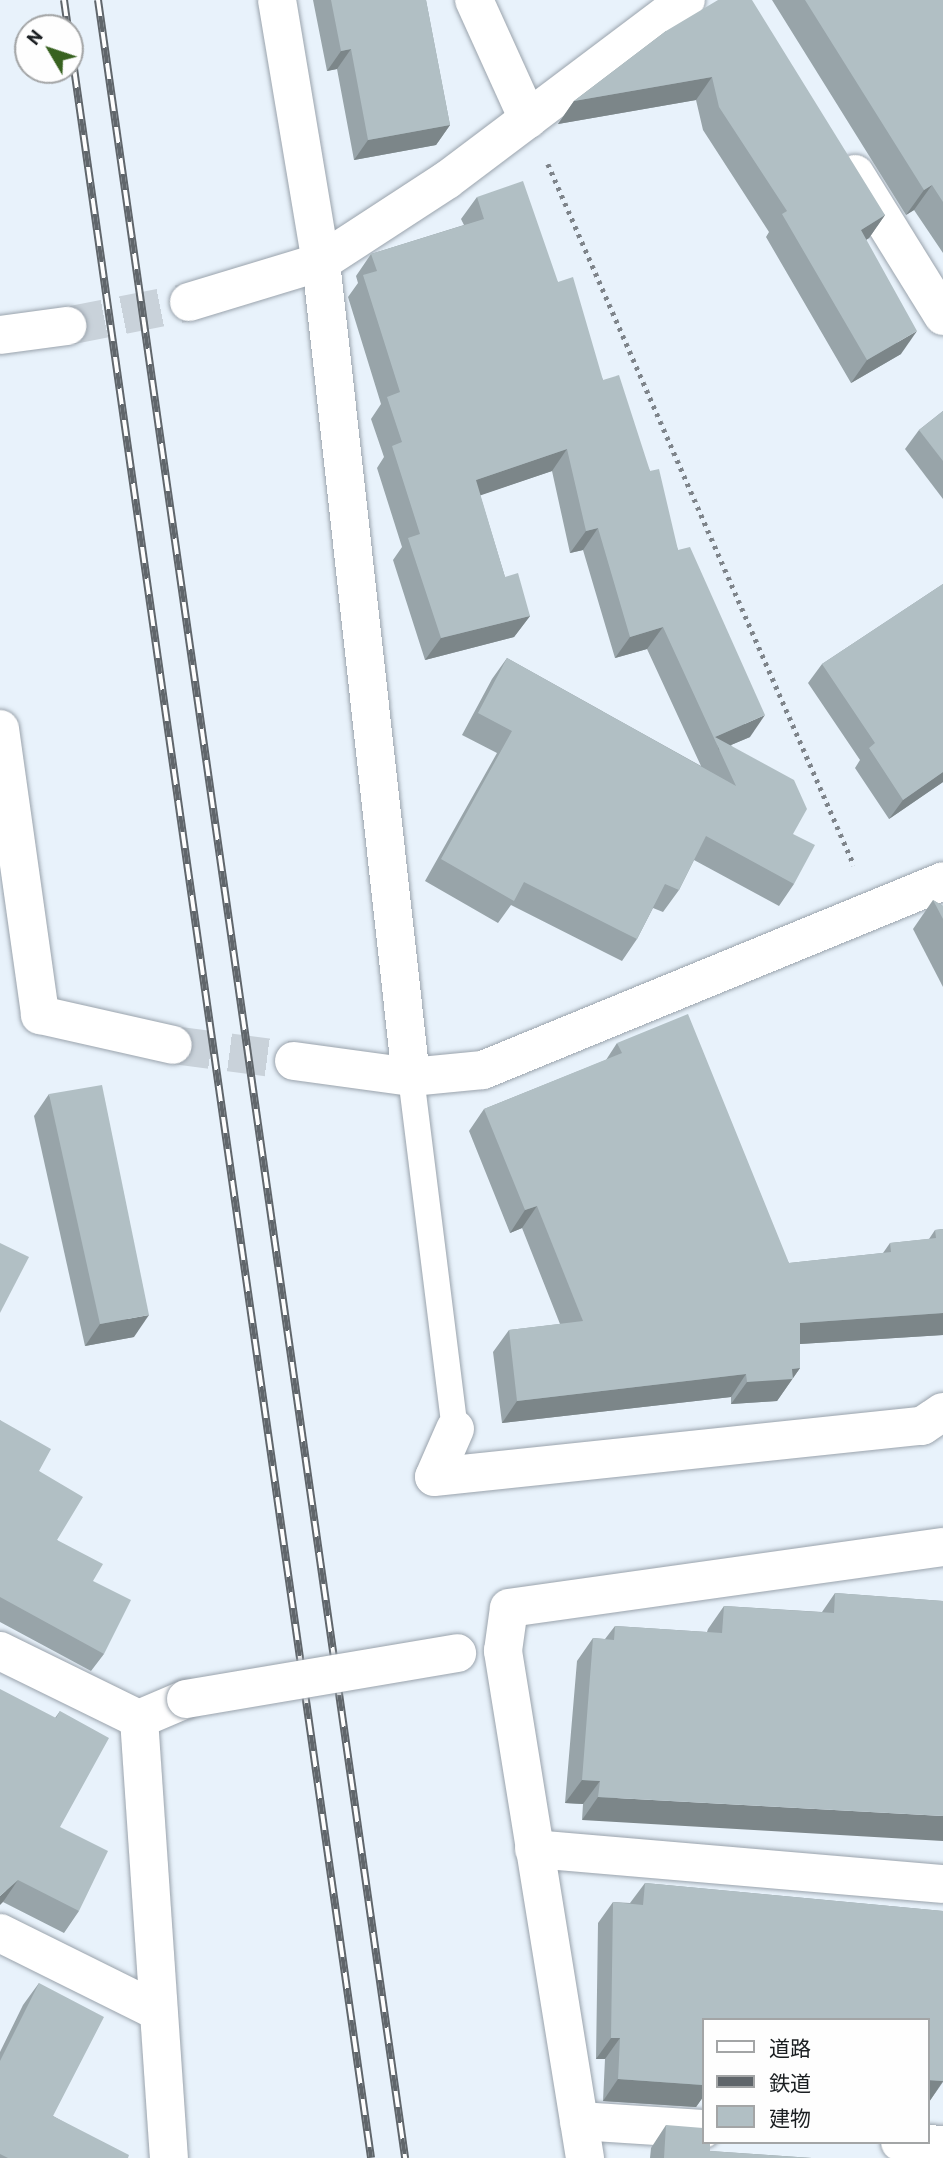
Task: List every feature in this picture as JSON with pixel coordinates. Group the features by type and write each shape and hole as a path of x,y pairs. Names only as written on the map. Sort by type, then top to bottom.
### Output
{"street":[{"path":"277,0 321,262 411,1077"},
{"path":"474,0 528,119"},
{"path":"189,302 321,262 528,119 686,0"},
{"path":"834,141 943,316"},
{"path":"0,335 67,326"},
{"path":"0,729 40,1016 173,1045"},
{"path":"294,1061 411,1077 483,1070 875,914 943,881"},
{"path":"455,1429 434,1478 922,1426 943,1412"},
{"path":"585,2158 503,1651 509,1608 943,1547"},
{"path":"0,1651 139,1719 187,1699 457,1653 503,1651"},
{"path":"139,1719 155,2010 169,2158"},
{"path":"534,1849 943,1884"},
{"path":"0,1933 155,2010"},
{"path":"579,2121 702,2129"}],"lane":[{"path":"411,1077 455,1429"}],"path":[{"path":"528,119 875,914"}],"building":[{"path":"331,0 426,0 450,125 368,140 351,49 341,51"},
{"path":"718,0 752,0 885,215 861,230 917,331 867,360 782,214 787,211 719,107 712,77 574,101 666,31"},
{"path":"805,0 943,0 943,202 932,185 924,190"},
{"path":"523,181 558,282 573,277 603,380 619,375 650,471 659,469 678,550 690,547 765,715 715,737 794,780 807,809 793,834 815,845 794,884 706,836 679,890 665,884 637,939 524,882 514,901 441,859 512,731 478,713 507,658 736,786 663,627 630,637 598,528 586,531 567,449 476,480 505,577 518,573 530,616 441,638 408,538 420,534 392,446 402,442 387,397 400,392 363,275 377,271 371,254 484,219 477,197"},
{"path":"943,411 943,461 919,430"},
{"path":"943,584 943,772 903,800 869,748 875,743 822,664"},
{"path":"933,900 943,906 943,919"},
{"path":"688,1014 789,1263 891,1252 890,1243 936,1238 935,1230 943,1229 943,1313 800,1323 800,1368 792,1369 793,1379 747,1382 746,1374 517,1401 509,1330 583,1321 537,1206 525,1210 484,1109 622,1053 617,1043"},
{"path":"102,1085 149,1315 100,1324 49,1094"},
{"path":"0,1243 29,1257 0,1313"},
{"path":"0,1420 51,1449 39,1471 83,1497 57,1540 103,1564 93,1581 131,1600 104,1654 0,1597"},
{"path":"835,1593 943,1601 943,1816 598,1797 600,1781 582,1780 593,1638 614,1640 615,1626 722,1633 724,1606 834,1613"},
{"path":"0,1689 56,1718 60,1711 109,1738 60,1827 108,1851 79,1911 18,1880 0,1896"},
{"path":"645,1883 943,1911 943,2081 929,2080 929,2018 702,2018 702,2085 618,2079 620,2038 611,2038 613,1902 643,1905"},
{"path":"39,1983 104,2017 53,2116 129,2155 128,2158 8,2158 0,2154 0,2061"},
{"path":"666,2125 702,2128 702,2144 710,2144 710,2151 812,2158 664,2158"}],"tunnel":[{"path":"67,326 189,302"},
{"path":"173,1045 294,1061"}],"railway":[{"path":"64,0 66,14"},
{"path":"98,0 405,2158"},
{"path":"76,84 371,2158"}]}
